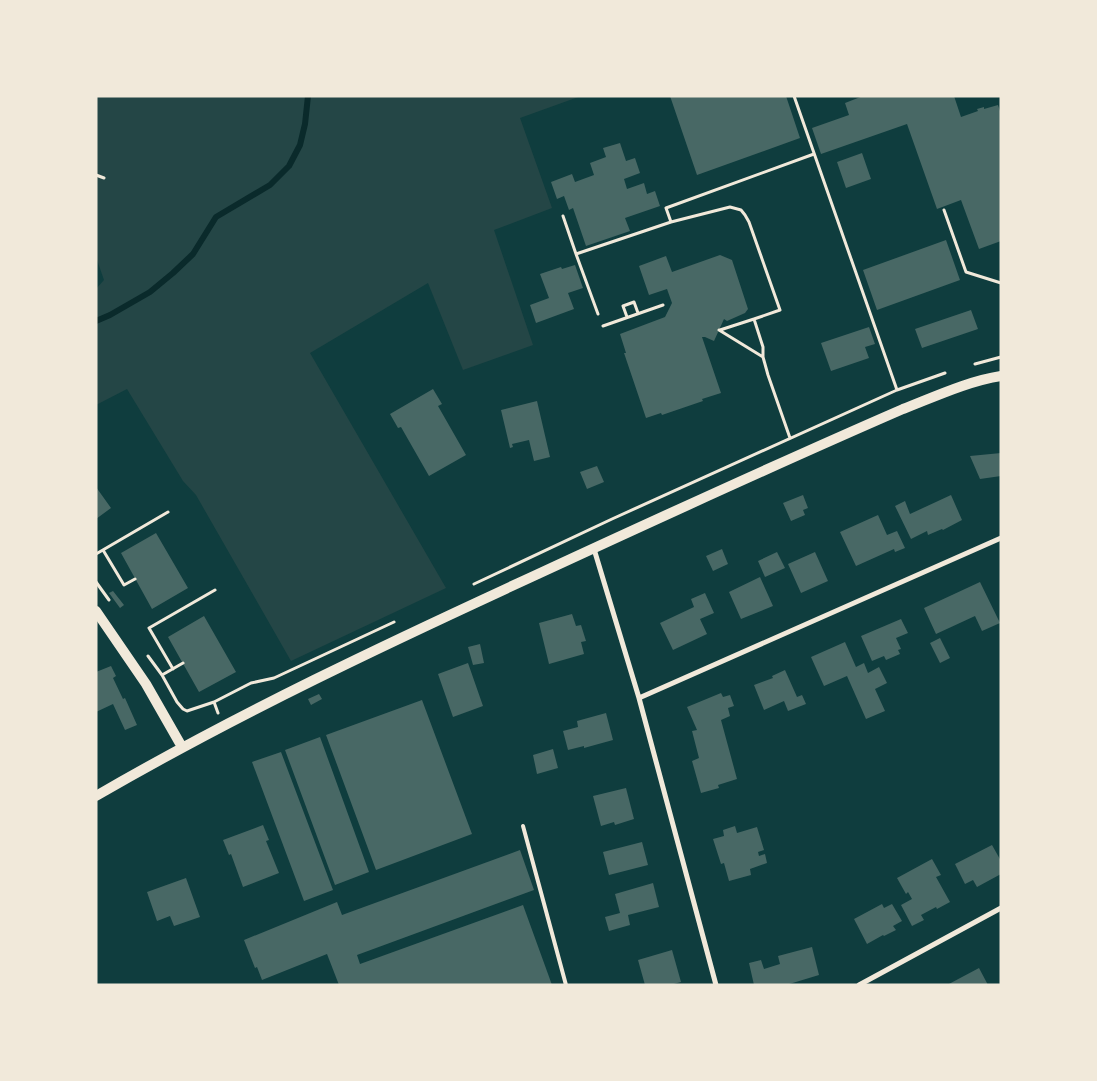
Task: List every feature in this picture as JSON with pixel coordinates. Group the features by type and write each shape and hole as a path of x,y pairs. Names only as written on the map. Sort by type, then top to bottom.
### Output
{"main road":[{"path":"96,796 182,747 274,699 594,548 903,409 953,390 1001,376"},
{"path":"96,611 146,684 182,747"}],"street":[{"path":"639,698 1001,538"},
{"path":"594,548 639,698 716,985"},
{"path":"859,985 1001,908"}],"lane":[{"path":"523,826 566,985"}],"path":[{"path":"468,587 620,515 897,390 794,96"},
{"path":"671,222 666,208 814,154"},
{"path":"96,175 104,178"},
{"path":"576,254 671,222 730,207 741,210 749,222 780,310 719,330 763,357"},
{"path":"944,210 966,272 1001,283"},
{"path":"563,216 598,314"},
{"path":"627,317 623,306 634,302 638,313"},
{"path":"603,326 662,305"},
{"path":"754,319 763,347 766,370 790,438"},
{"path":"96,554 168,512"},
{"path":"103,550 124,585 135,579"},
{"path":"96,582 113,606"},
{"path":"173,669 149,628 216,590"},
{"path":"146,653 162,674 177,702 183,709 188,711 214,702 251,683 274,678 397,620"},
{"path":"162,674 183,664"}],"shaded area":[{"path":"96,96 581,96 520,118 552,208 494,230 533,345 463,370 428,283 310,353 446,588 291,661 196,495 183,481 127,389 96,405 96,289 104,280 96,257"}],"building":[{"path":"670,96 786,96 800,138 697,175"},
{"path":"863,96 954,96 961,117 978,111 977,109 998,105 1001,114 1001,241 979,249 961,200 937,209 907,124 821,154 812,128 849,115 845,103"},
{"path":"620,143 626,161 635,158 640,173 624,179 627,189 644,183 647,194 655,191 660,206 625,218 630,231 586,246 573,208 569,210 564,196 557,199 551,182 572,174 575,182 594,175 590,163 606,157 603,148"},
{"path":"862,153 871,179 846,188 837,162"},
{"path":"946,240 960,280 877,310 863,270"},
{"path":"720,255 732,260 748,309 745,313 727,321 724,319 714,341 702,337 721,393 662,415 661,413 646,418 624,353 626,353 620,334 665,317 672,303 667,289 649,295 639,266 666,256 672,272"},
{"path":"575,265 583,288 568,293 574,309 536,323 530,305 549,298 540,274 561,267 562,269"},
{"path":"971,310 978,329 922,348 915,329"},
{"path":"869,327 875,344 865,347 869,358 831,371 821,343"},
{"path":"433,389 442,404 438,406 466,455 429,476 401,427 398,428 390,414"},
{"path":"537,401 550,457 534,461 529,440 512,444 513,447 510,448 501,410"},
{"path":"1001,453 1001,476 980,479 970,456"},
{"path":"597,466 604,482 587,489 580,472"},
{"path":"96,487 111,508 96,519"},
{"path":"803,495 808,508 803,510 805,515 791,521 783,503"},
{"path":"951,495 962,520 943,530 928,535 927,531 911,539 895,506 905,501 910,514"},
{"path":"878,515 887,535 897,531 905,548 895,552 894,549 856,566 840,532"},
{"path":"156,533 188,588 152,609 121,553"},
{"path":"722,549 728,564 713,571 706,556"},
{"path":"777,552 785,568 765,577 758,561"},
{"path":"815,552 828,581 801,593 788,564"},
{"path":"760,577 773,606 741,619 729,592"},
{"path":"980,582 1000,623 982,631 975,616 936,634 924,608"},
{"path":"113,591 124,605 120,608 109,593"},
{"path":"705,593 714,613 700,619 707,634 673,650 660,623 694,607 691,599"},
{"path":"572,614 576,626 581,625 586,641 581,642 584,654 549,664 539,623"},
{"path":"204,616 236,672 199,692 168,637"},
{"path":"901,619 908,633 896,638 901,649 898,650 900,654 886,660 884,656 872,661 861,636"},
{"path":"940,638 950,658 940,663 930,643"},
{"path":"845,642 856,667 864,663 868,673 879,667 887,683 875,689 885,711 866,719 847,676 824,686 811,657"},
{"path":"480,644 484,663 473,665 468,647"},
{"path":"468,663 483,706 453,717 438,674"},
{"path":"111,666 116,676 113,678 123,699 125,698 137,725 125,730 113,704 96,712 96,672"},
{"path":"785,670 797,697 802,695 806,704 788,711 784,701 764,710 754,685 773,678 772,676"},
{"path":"721,693 723,697 730,695 734,706 728,708 730,716 721,720 737,779 718,785 719,788 701,793 692,761 699,758 692,731 697,730 687,707"},
{"path":"319,694 322,699 311,705 308,699"},
{"path":"422,700 472,834 376,870 326,735"},
{"path":"606,713 613,740 584,748 584,746 568,750 563,731 578,727 577,721"},
{"path":"320,737 369,872 335,885 285,750"},
{"path":"553,749 558,768 537,774 533,755"},
{"path":"281,752 333,890 304,901 252,762"},
{"path":"626,788 634,819 615,825 614,822 601,826 593,796"},
{"path":"263,825 269,840 266,841 279,873 243,887 231,854 229,855 223,840"},
{"path":"735,826 737,833 757,827 764,850 758,852 759,856 765,854 767,863 750,869 751,875 729,881 724,863 721,864 713,839 724,836 723,830"},
{"path":"642,842 648,865 609,875 603,852"},
{"path":"992,845 1001,861 1001,874 977,887 973,880 965,884 955,864"},
{"path":"520,850 534,890 357,955 360,964 523,905 552,985 339,985 327,954 262,980 244,940 337,902 342,915"},
{"path":"932,859 941,875 936,877 950,902 921,915 924,920 912,926 901,905 912,899 908,892 906,894 897,878"},
{"path":"186,878 200,917 174,926 170,916 157,921 147,892"},
{"path":"653,883 659,907 628,915 630,925 609,931 605,917 620,913 615,894"},
{"path":"882,904 884,908 892,904 902,921 893,926 896,930 867,944 854,919"},
{"path":"812,947 819,975 786,985 754,985 749,963 761,960 764,969 780,964 778,956"},
{"path":"672,950 681,982 670,985 645,985 638,960"},
{"path":"979,968 988,985 947,985"}],"waterway":[{"path":"96,321 150,292 193,254 216,217 270,185 289,166 300,145 305,124 308,96"}]}
